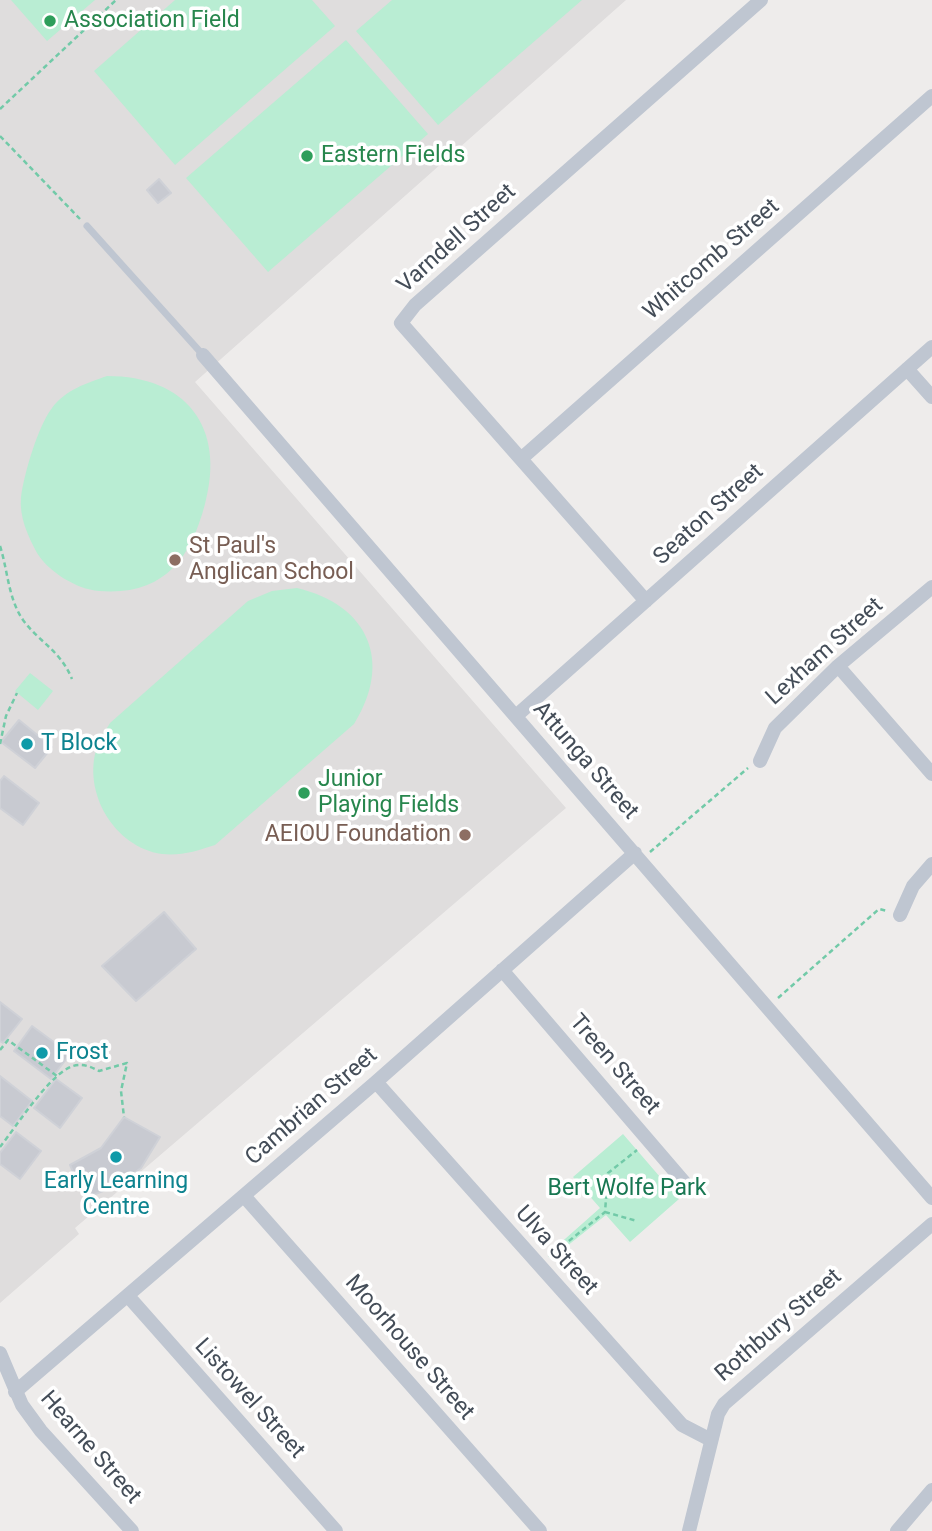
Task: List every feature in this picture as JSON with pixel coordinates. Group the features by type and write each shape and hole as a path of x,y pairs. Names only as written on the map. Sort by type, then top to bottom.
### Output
{"street":[{"name":"Varndell Street","path":"646,601 401,323 425,296 761,0"},
{"name":"Whitcomb Street","path":"522,458 932,96"},
{"name":"Seaton Street","path":"516,716 932,347"},
{"name":"Attunga Street","path":"203,355 516,716 641,854 932,1198"},
{"path":"907,369 932,397"},
{"name":"Lexham Street","path":"760,761 775,728 838,666 932,587"},
{"path":"838,666 932,774"},
{"name":"Cambrian Street","path":"15,1392 376,1082 502,970 641,854"},
{"path":"900,915 913,886 932,864"},
{"name":"Treen Street","path":"502,970 690,1189"},
{"name":"Ulva Street","path":"376,1082 682,1424 711,1440"},
{"name":"Moorhouse Street","path":"244,1196 540,1531"},
{"name":"Rothbury Street","path":"689,1531 711,1440 724,1404 932,1224"},
{"name":"Listowel Street","path":"128,1296 336,1531"},
{"name":"Hearne Street","path":"0,1353 15,1392 41,1431 132,1531"},
{"path":"897,1531 932,1490"}],"lane":[{"path":"87,226 203,355"}],"path":[{"path":"0,108 116,0"},
{"path":"0,136 87,226"},
{"path":"0,546 11,595 23,619 54,648 72,679"},
{"path":"0,744 6,716 17,693"},
{"path":"641,854 741,773 760,761"},
{"path":"778,998 879,909 900,915"},
{"path":"0,1050 8,1040 57,1076"},
{"path":"0,1147 57,1076 73,1066 88,1065 99,1071 127,1063 121,1091 124,1117"},
{"path":"539,1266 604,1212 608,1173 640,1148"},
{"path":"604,1212 637,1221"}],"shaded area":[{"name":"St Paul's Anglican School","path":"0,0 626,0 195,382 566,808 75,1228 79,1234 0,1303"}],"green space":[{"name":"Association Field","path":"11,0 95,0 47,41"},
{"path":"175,0 312,0 335,26 175,165 94,71"},
{"name":"Eastern Fields","path":"392,0 582,0 438,125 356,31"},
{"name":"Eastern Fields","path":"346,40 428,134 268,272 186,178"},
{"path":"107,376 135,378 159,385 178,396 194,411 204,430 210,452 210,476 205,504 191,542 181,558 170,571 156,581 140,588 121,591 99,591 81,587 49,567 30,540 21,504 32,451 52,408 70,392"},
{"path":"297,588 322,596 342,608 357,622 367,639 372,658 372,679 366,701 354,724 215,845 189,852 162,854 129,841 106,815 94,782 97,747 110,723 248,601 272,591"},
{"path":"30,673 53,691 38,710 15,691"},
{"name":"Bert Wolfe Park","path":"623,1134 679,1199 630,1242 606,1215 552,1258 548,1254 600,1208 573,1177"}],"building":[{"path":"159,179 171,193 158,203 147,190"},
{"name":"T Block","path":"19,720 52,747 35,768 1,742"},
{"name":"T Block","path":"4,776 39,803 23,825 0,808 0,781"},
{"path":"164,912 196,949 136,1001 102,966"},
{"path":"0,1002 22,1019 3,1043 0,1041"},
{"name":"Frost","path":"32,1026 70,1054 51,1079 14,1051"},
{"name":"Frost","path":"0,1076 32,1101 13,1126 0,1116"},
{"name":"Frost","path":"56,1079 82,1098 60,1128 34,1108"},
{"name":"Early Learning Centre","path":"124,1117 160,1137 141,1168 116,1186 85,1198 70,1165 101,1148"},
{"path":"16,1132 41,1151 20,1179 0,1164 0,1153"}],"place":[{"name":"Association Field","path":"50,21"},
{"name":"Eastern Fields","path":"307,156"},
{"name":"St Paul's Anglican School","path":"175,560"},
{"name":"T Block","path":"27,744"},
{"name":"Junior Playing Fields","path":"304,793"},
{"name":"AEIOU Foundation","path":"465,835"},
{"name":"Frost","path":"42,1053"},
{"name":"Early Learning Centre","path":"116,1157"}]}
